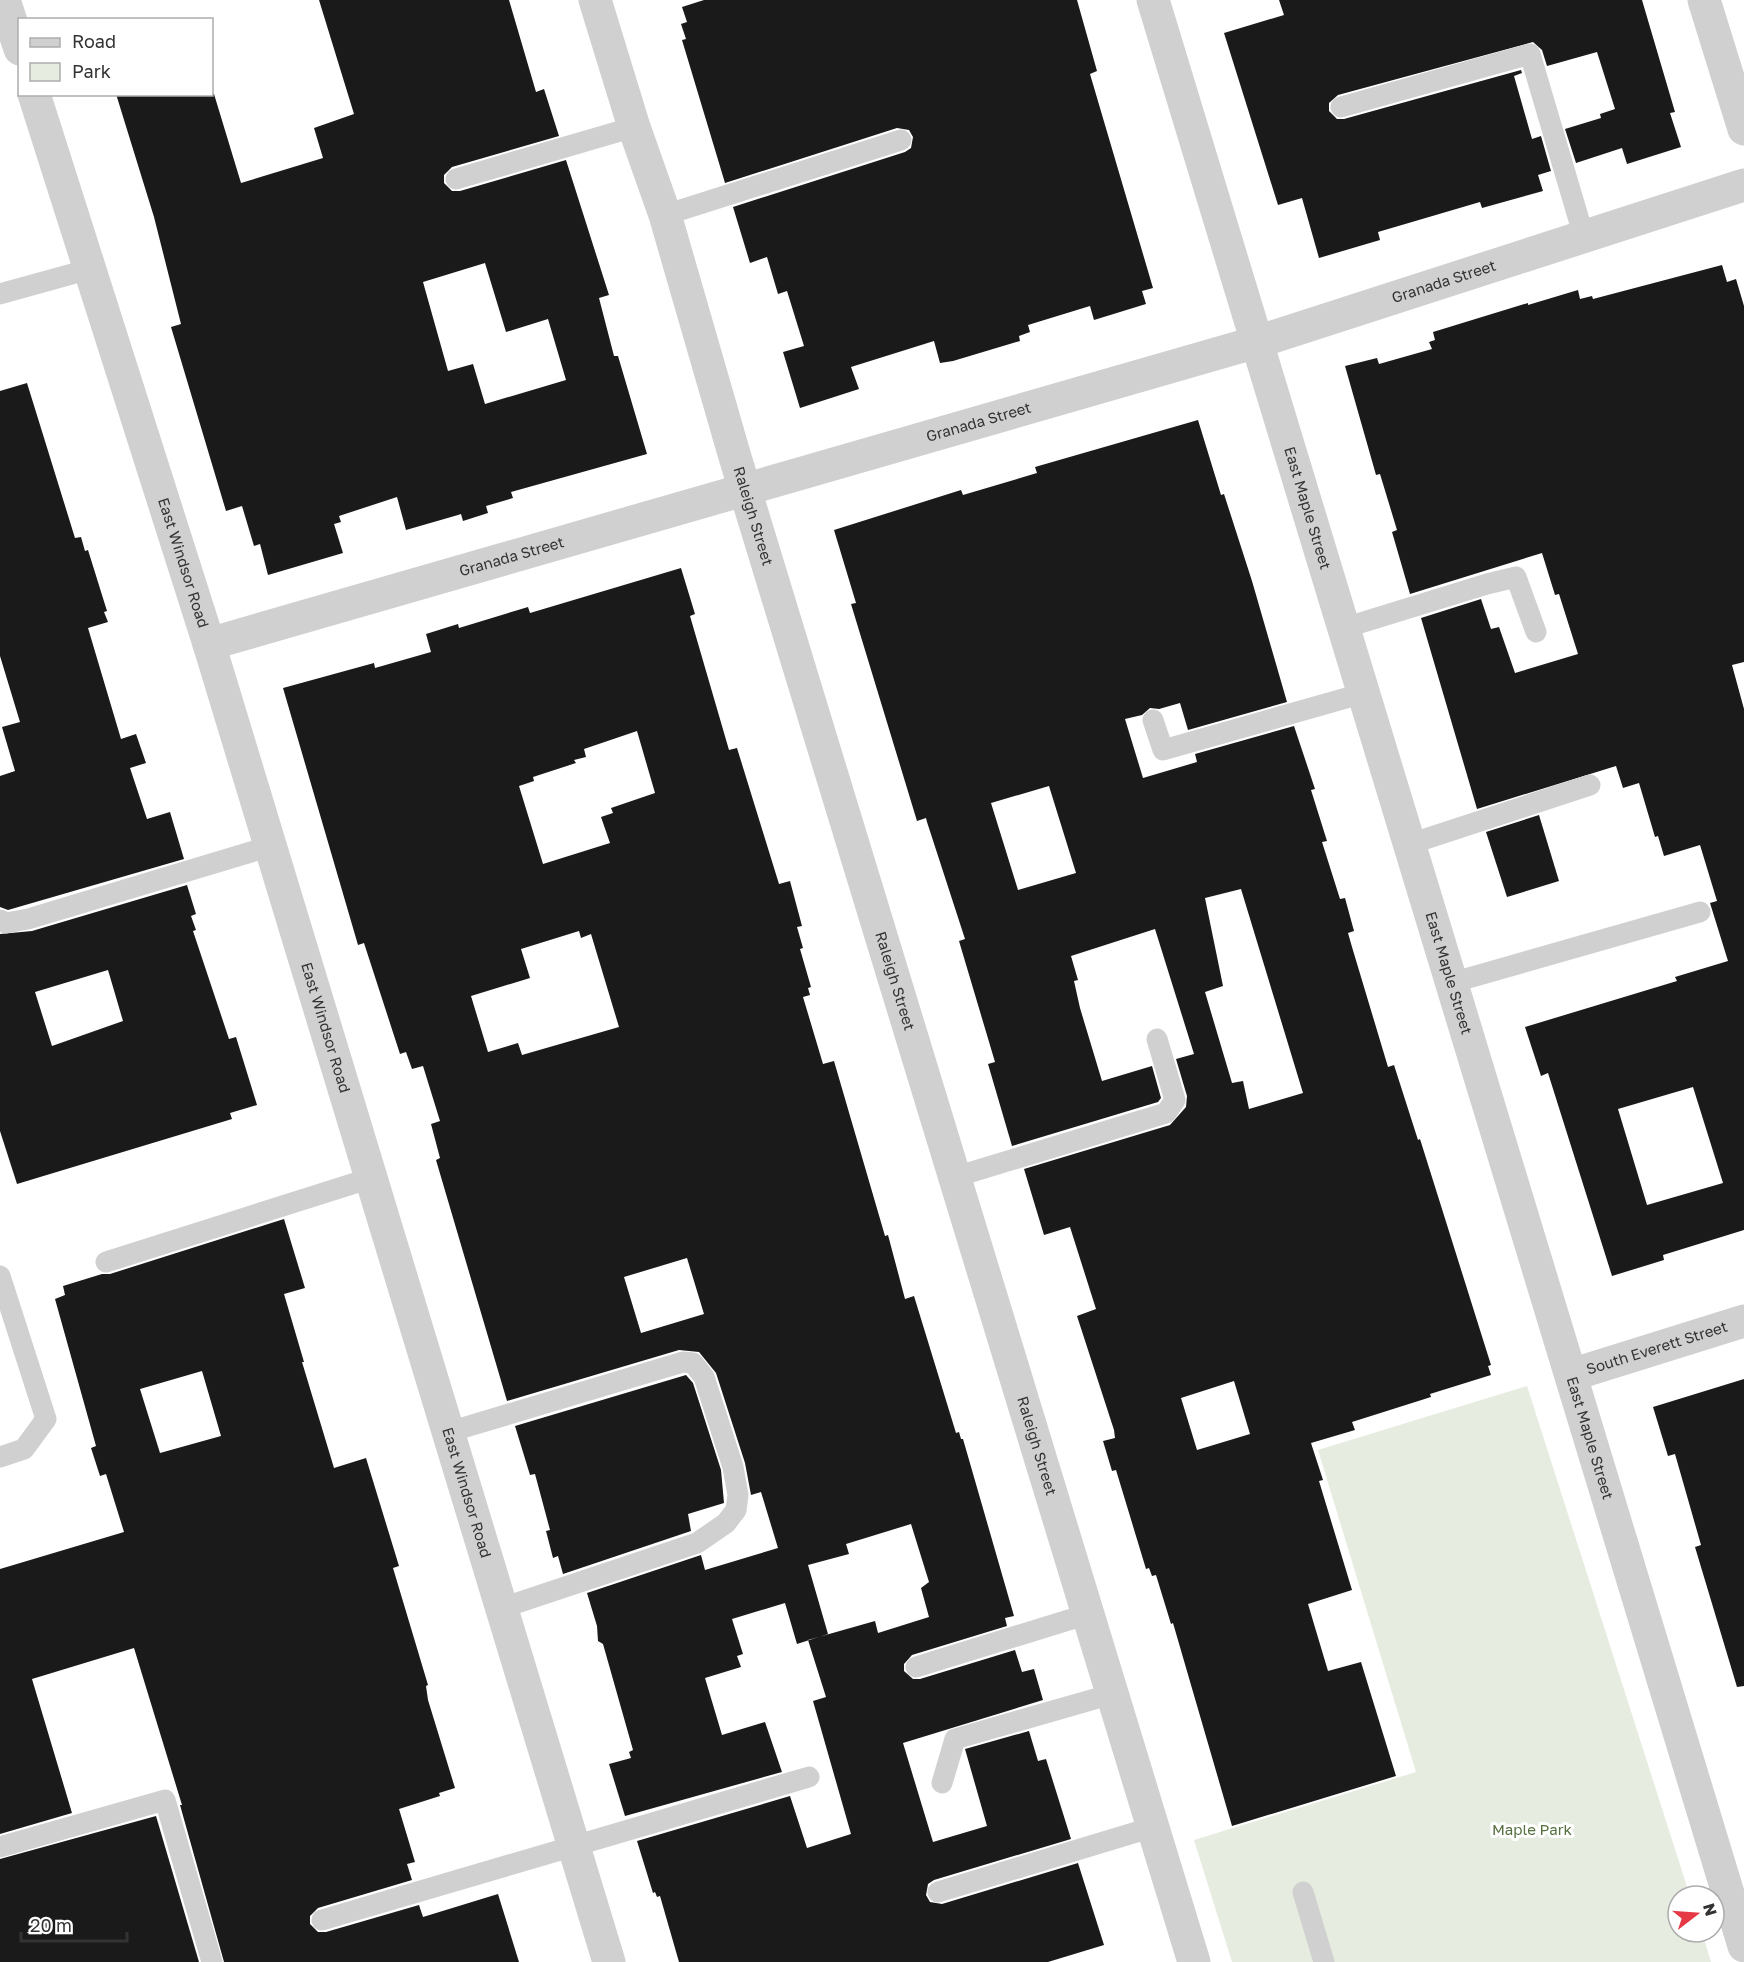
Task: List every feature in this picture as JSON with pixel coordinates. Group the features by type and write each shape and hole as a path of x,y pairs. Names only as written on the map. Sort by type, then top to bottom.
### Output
{"street":[{"path":"4,0 18,43"},
{"name":"Raleigh Street","path":"595,0 634,127 665,215 745,490 1194,1962"},
{"name":"East Maple Street","path":"1153,0 1571,1375 1733,1872 1744,1946"},
{"path":"1704,0 1744,129"},
{"name":"East Windsor Road","path":"35,96 209,644 609,1962"},
{"name":"Granada Street","path":"209,644 507,556 745,490 1257,342 1744,185"},
{"name":"South Everett Street","path":"1571,1375 1744,1321"}],"lane":[{"path":"1341,107 1530,54 1584,237"},
{"path":"456,179 634,127"},
{"path":"665,215 901,140"},
{"path":"0,294 90,269"},
{"path":"1344,628 1516,577 1536,632"},
{"path":"1153,720 1163,750 1364,693"},
{"path":"1410,844 1590,785"},
{"path":"0,920 6,923 28,919 271,846"},
{"path":"1452,983 1700,912"},
{"path":"955,1177 1166,1113 1175,1100 1157,1039"},
{"path":"106,1262 371,1178"},
{"path":"0,1276 46,1419 24,1449 0,1457"},
{"path":"448,1432 683,1362 693,1363 704,1377 733,1467 738,1495 736,1510 726,1523 697,1543 502,1608"},
{"path":"916,1667 1088,1614"},
{"path":"942,1784 956,1739 1112,1694"},
{"path":"322,1920 809,1777"},
{"path":"0,1847 165,1800 212,1962"},
{"path":"938,1892 1153,1827"},
{"path":"1303,1892 1324,1962"}],"green space":[{"name":"Maple Park","path":"1527,1386 1686,1884 1666,1884 1666,1944 1706,1944 1711,1962 1232,1962 1194,1840 1416,1772 1318,1450"}],"building":[{"path":"319,0 509,0 536,92 544,89 559,136 452,167 444,175 444,183 452,191 460,191 566,160 609,295 599,298 614,356 618,356 647,454 511,492 513,498 486,506 488,513 463,521 461,514 406,530 397,497 339,516 341,522 334,524 343,553 268,575 260,544 254,546 242,506 226,511 171,327 181,324 154,217 117,96 213,96 214,94 241,183 323,158 314,128 354,114","holes":["485,263 506,332 548,319 566,380 485,404 473,364 448,371 423,282"]},
{"path":"704,0 1077,0 1097,71 1090,74 1153,288 1142,291 1146,304 1094,320 1090,306 1028,325 1030,332 1019,336 1020,341 953,361 940,363 934,341 851,367 859,389 800,408 783,352 804,346 787,291 778,294 767,257 750,263 733,207 905,152 911,148 913,137 909,130 897,128 725,183 682,40 686,39 681,24 687,22 682,7"},
{"path":"1279,0 1642,0 1675,112 1670,113 1681,147 1627,164 1622,148 1576,163 1565,129 1601,118 1600,114 1615,109 1597,52 1547,66 1542,50 1533,42 1338,95 1329,103 1329,111 1337,119 1344,119 1521,70 1522,73 1514,76 1532,139 1541,136 1551,171 1538,175 1543,191 1482,208 1480,202 1378,232 1380,240 1319,258 1302,198 1278,205 1224,33 1284,15"},
{"path":"1722,265 1727,282 1736,279 1744,306 1744,662 1732,665 1744,709 1744,1230 1663,1255 1664,1260 1612,1276 1548,1073 1541,1076 1525,1027 1677,981 1675,977 1728,961 1710,903 1717,901 1700,845 1664,856 1658,836 1655,837 1639,783 1623,788 1616,766 1477,809 1421,618 1481,599 1491,629 1499,627 1515,673 1578,654 1559,594 1555,595 1542,553 1410,594 1392,532 1397,530 1380,474 1376,475 1345,366 1377,358 1379,364 1432,349 1429,342 1435,340 1433,332 1528,303 1528,305 1578,290 1580,299 1592,296 1593,299","holes":["1693,1087 1723,1183 1647,1205 1618,1109"]},
{"path":"27,383 75,538 81,537 85,551 88,550 107,611 104,612 108,622 88,628 121,739 136,734 146,763 130,768 147,819 170,812 184,859 8,910 0,907 0,776 15,771 2,727 20,722 0,656 0,391"},
{"path":"1198,420 1221,495 1224,494 1252,581 1287,702 1188,730 1180,703 1159,709 1150,708 1142,715 1125,719 1143,778 1197,762 1195,754 1294,726 1315,789 1311,790 1327,841 1322,842 1340,899 1345,898 1354,931 1348,933 1388,1067 1394,1065 1418,1140 1420,1139 1491,1365 1488,1366 1491,1375 1352,1422 1355,1430 1311,1443 1323,1480 1319,1481 1352,1590 1308,1604 1328,1671 1361,1662 1396,1776 1232,1826 1173,1623 1171,1624 1156,1575 1152,1576 1149,1568 1146,1569 1116,1470 1112,1471 1103,1441 1115,1438 1114,1430 1077,1316 1096,1309 1070,1227 1044,1235 1024,1169 1170,1125 1186,1107 1187,1096 1176,1059 1194,1054 1155,929 1071,956 1078,980 1074,981 1080,1008 1102,1081 1152,1066 1161,1098 1158,1102 1012,1146 988,1064 995,1062 959,941 965,939 926,818 917,821 851,604 856,603 834,530 961,490 963,495 1037,473 1035,467","holes":["1049,786 1076,873 1018,890 991,803","1241,889 1303,1093 1249,1109 1243,1081 1232,1083 1205,992 1223,986 1205,898","1234,1381 1250,1434 1197,1450 1181,1398"]},
{"path":"681,568 695,614 690,616 729,750 737,748 779,884 790,881 802,926 797,927 803,948 800,949 811,987 808,988 810,995 803,997 823,1064 834,1061 885,1236 888,1235 905,1299 914,1296 956,1433 959,1432 963,1439 1014,1616 1005,1618 1007,1626 912,1655 904,1664 904,1671 913,1679 920,1679 1015,1650 1022,1672 1034,1669 1043,1700 903,1743 933,1842 987,1826 965,1749 1029,1731 1038,1761 1046,1759 1071,1839 934,1880 928,1884 926,1895 930,1902 942,1904 1078,1863 1104,1945 1048,1962 679,1962 660,1896 657,1897 655,1892 653,1893 637,1841 790,1796 807,1848 851,1834 813,1701 826,1697 808,1640 797,1644 785,1603 732,1619 743,1654 737,1656 741,1667 705,1678 722,1735 765,1722 782,1772 625,1816 609,1764 631,1758 629,1752 633,1750 603,1644 598,1641 597,1626 587,1593 701,1555 705,1570 778,1548 761,1492 751,1495 745,1463 716,1373 699,1352 679,1350 507,1401 436,1160 440,1158 431,1124 440,1121 423,1066 412,1069 406,1052 400,1054 364,943 358,945 283,688 374,663 375,668 431,652 426,634 458,624 459,628 528,607 530,613","holes":["637,731 655,793 611,808 613,813 601,817 610,843 543,864 519,786 534,781 533,777 576,763 574,760 586,757 584,749","579,931 581,938 591,934 619,1027 522,1055 518,1043 488,1052 471,996 530,978 521,949","687,1258 704,1314 641,1333 624,1277","911,1524 929,1582 921,1588 929,1617 878,1633 875,1621 820,1637 828,1634 808,1565 849,1554 846,1544"]},
{"path":"1539,815 1559,881 1507,897 1486,832"},
{"path":"187,885 196,914 191,916 196,930 193,931 229,1039 236,1037 257,1105 230,1113 232,1119 17,1184 0,1131 0,934 32,931","holes":["108,970 123,1021 52,1046 35,992"]},
{"path":"284,1219 305,1288 284,1294 304,1362 302,1362 334,1468 366,1458 399,1566 393,1568 428,1685 426,1686 428,1700 455,1788 439,1793 440,1796 399,1809 415,1862 407,1864 412,1880 318,1908 310,1916 310,1924 318,1932 326,1932 419,1905 423,1917 498,1894 519,1962 224,1962 180,1805 182,1805 134,1648 32,1679 72,1813 0,1834 0,1569 124,1532 106,1474 100,1476 91,1448 96,1446 55,1299 65,1295 63,1286 102,1274 110,1274","holes":["202,1371 221,1436 160,1453 140,1389"]},
{"path":"686,1375 693,1383 721,1470 724,1503 688,1514 691,1531 563,1574 558,1556 553,1558 546,1531 550,1530 535,1474 530,1475 515,1426"},
{"path":"1744,1379 1744,1686 1737,1687 1695,1547 1701,1545 1675,1454 1668,1456 1653,1407"},
{"path":"156,1816 199,1962 0,1962 0,1859"}]}
